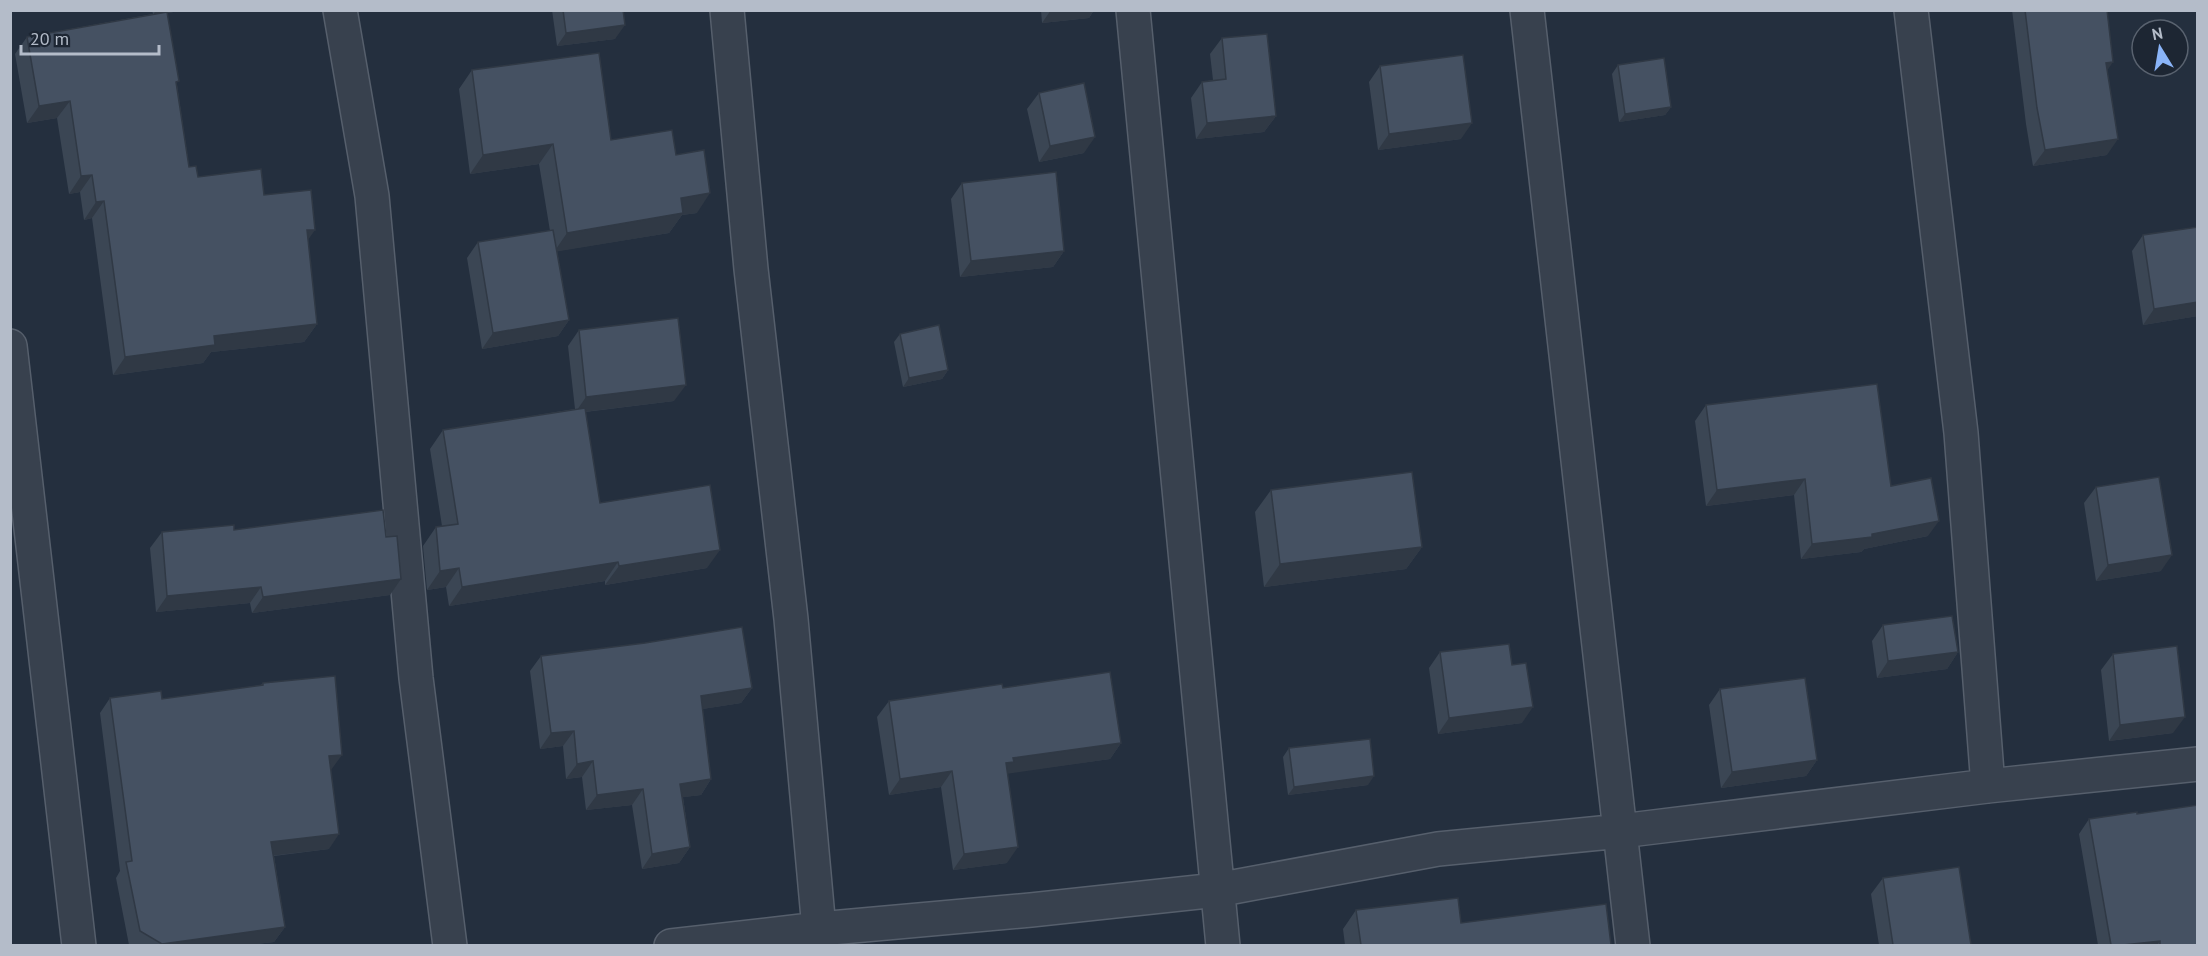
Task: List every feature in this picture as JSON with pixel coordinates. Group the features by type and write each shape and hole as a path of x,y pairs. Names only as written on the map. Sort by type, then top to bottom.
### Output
{"street":[{"path":"340,10 372,196 416,678 450,945"},
{"path":"727,10 751,269 791,620 819,929"},
{"path":"1133,10 1223,945"},
{"path":"1527,10 1633,945"},
{"path":"1911,10 1961,433 1988,786"},
{"path":"10,346 79,945"},
{"path":"671,945 1217,890 1438,849 1621,831 1988,786 2198,764"}],"building":[{"path":"563,10 623,10 625,25 566,33"},
{"path":"2025,10 2107,10 2113,62 2106,63 2118,139 2045,150 2037,108"},
{"path":"167,12 179,81 176,82 189,167 196,166 198,177 261,169 264,195 311,190 315,230 307,230 317,324 214,336 215,345 125,357 104,201 96,202 92,175 81,176 70,101 39,106 27,37"},
{"path":"1267,34 1276,116 1207,123 1202,82 1226,79 1222,38"},
{"path":"599,53 611,140 672,130 676,155 704,150 710,193 681,198 683,213 567,233 553,144 483,155 472,70"},
{"path":"1463,55 1472,123 1389,134 1380,66"},
{"path":"1664,58 1671,107 1625,114 1618,65"},
{"path":"1084,83 1095,137 1050,146 1039,93"},
{"path":"1056,172 1064,251 971,261 962,183"},
{"path":"2198,227 2198,302 2154,309 2143,235"},
{"path":"553,230 569,320 493,333 478,242"},
{"path":"678,318 686,385 586,397 579,330"},
{"path":"939,325 948,370 909,378 900,334"},
{"path":"1877,384 1891,486 1931,478 1939,521 1872,534 1872,537 1812,544 1805,479 1717,490 1706,405"},
{"path":"585,408 600,503 710,485 720,550 619,566 618,562 462,587 459,568 440,571 436,527 458,524 443,430"},
{"path":"1412,472 1422,547 1280,564 1271,490"},
{"path":"2159,477 2172,555 2108,565 2096,487"},
{"path":"383,510 386,537 397,536 401,579 263,597 261,587 167,596 162,532 234,525 234,530"},
{"path":"1952,616 1958,652 1888,661 1883,625"},
{"path":"742,627 752,688 701,696 711,779 680,784 690,847 652,854 643,789 597,795 593,761 577,764 574,731 551,733 541,656 645,643"},
{"path":"1509,644 1512,665 1526,663 1533,707 1449,718 1440,652"},
{"path":"2177,646 2185,717 2120,725 2113,654"},
{"path":"1110,672 1121,743 1013,758 1014,762 1006,763 1018,847 964,854 952,771 900,779 889,701 1002,684 1003,688"},
{"path":"335,676 342,755 329,756 339,834 271,842 285,927 162,944 140,931 126,862 132,861 110,698 161,691 162,699 263,685 263,683"},
{"path":"1805,678 1817,760 1732,772 1720,689"},
{"path":"1370,739 1374,776 1294,787 1289,748"},
{"path":"2198,805 2198,945 2160,945 2160,941 2111,945 2089,819"},
{"path":"1959,867 1971,945 1893,945 1883,878"},
{"path":"1458,898 1461,923 1606,904 1611,945 1361,945 1356,910"}]}
